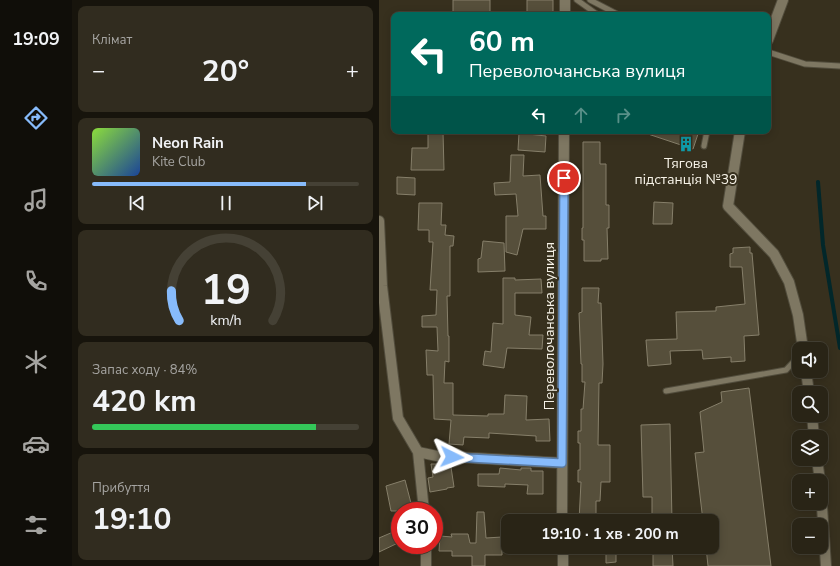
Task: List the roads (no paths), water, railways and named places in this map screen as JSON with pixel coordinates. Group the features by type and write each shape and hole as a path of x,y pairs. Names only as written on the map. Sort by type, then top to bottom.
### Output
{"street":[{"path":"565,0 565,12"},
{"path":"771,32 783,0"},
{"name":"Переволочанська вулиця","path":"562,514 564,134"},
{"path":"740,134 728,206 774,254 789,282 798,315 802,342"},
{"path":"379,222 382,286 398,418 418,452 423,502"},
{"path":"418,452 437,456 562,463"},
{"path":"822,510 826,566"},
{"path":"426,554 426,566"},
{"path":"563,554 563,566"}],"lane":[{"path":"577,0 594,12"},
{"path":"590,0 613,12"},
{"path":"771,53 805,64 840,66"},
{"path":"704,146 706,134"},
{"path":"667,391 786,370 792,364"}],"waterway":[{"path":"818,182 823,245 840,348"}],"place":[{"name":"Тягова пiдстанцiя №39","path":"686,144"}]}
